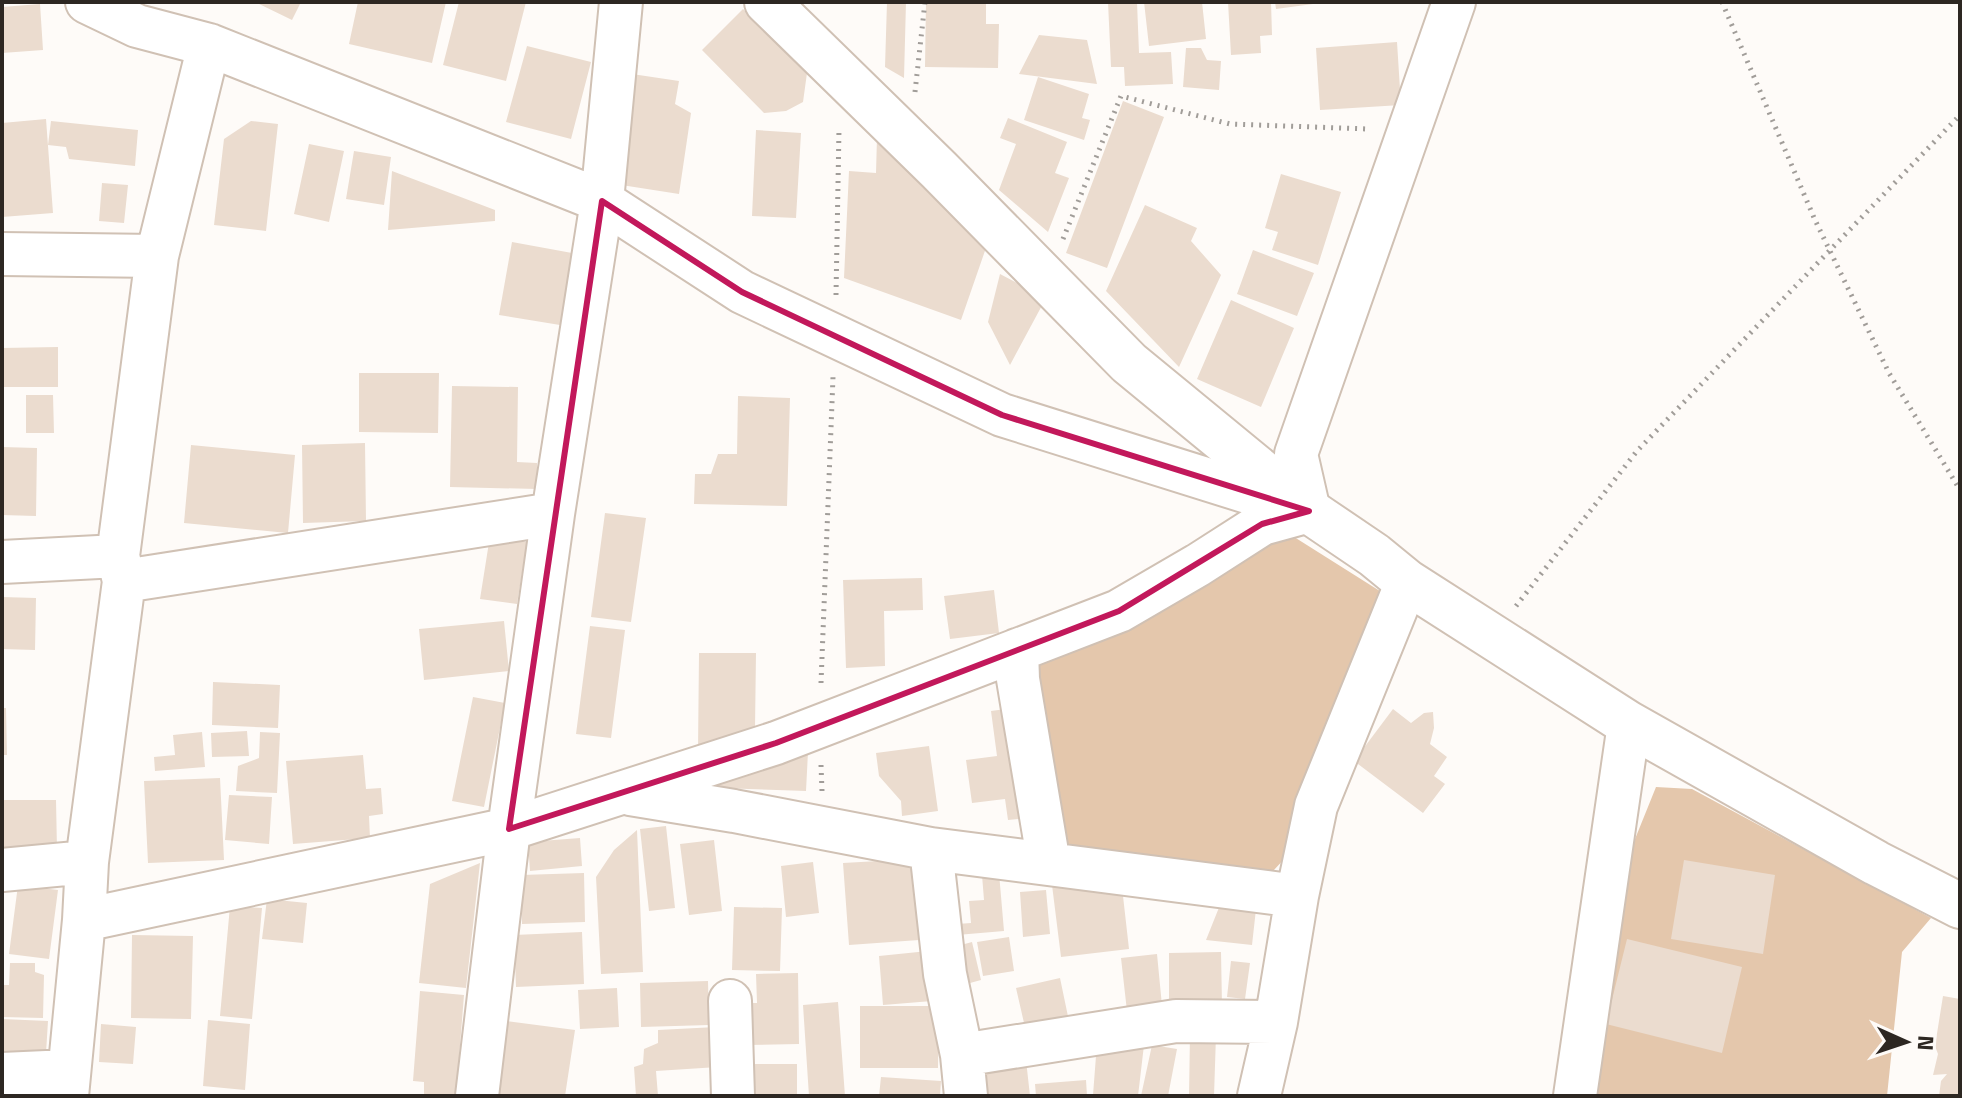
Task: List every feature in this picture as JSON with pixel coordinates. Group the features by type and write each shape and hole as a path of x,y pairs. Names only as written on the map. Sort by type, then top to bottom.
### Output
{"street":[{"path":"87,2 137,26 209,45 602,201 742,292 1002,415 1309,511"},
{"path":"166,2 209,45"},
{"path":"477,1096 509,829 553,514 602,201 621,2"},
{"path":"767,2 1129,363 1309,511 1374,555 1407,582 1629,724 1876,863 1960,906"},
{"path":"1309,511 1296,454 1454,2"},
{"path":"2,1074 68,1084 87,862 157,256 209,45"},
{"path":"2,254 157,256"},
{"path":"84,920 509,829 623,793 820,727 1119,611 1262,524 1309,511"},
{"path":"2,562 121,568 553,514"},
{"path":"1259,1096 1276,1022 1316,806 1407,582"},
{"path":"1017,650 1018,679 1049,864"},
{"path":"1575,1096 1629,724"},
{"path":"623,793 931,849 1297,896"},
{"path":"931,849 945,974 962,1055 966,1096"},
{"path":"2,870 87,862"},
{"path":"730,1001 733,1096"},
{"path":"962,1055 1176,1021 1276,1022"}],"path":[{"path":"909,141 925,2"},
{"path":"1722,2 1768,115 1889,373 1960,490"},
{"path":"823,828 820,727 835,336 840,73"},
{"path":"1047,280 1121,96 1230,124 1409,130"},
{"path":"1492,636 1637,451 1960,115"}],"highlighted area":[{"path":"602,201 742,292 1002,415 1309,511 1262,524 1119,611 776,743 509,829"}],"shaded area":[{"path":"1291,535 1383,593 1287,856 1273,871 1255,876 1056,849 1030,668 1253,541"},
{"path":"1656,787 1692,789 1931,918 1902,952 1887,1096 1592,1096 1633,844"}],"building":[{"path":"255,2 301,2 292,20"},
{"path":"358,2 446,2 432,63 349,44"},
{"path":"459,2 526,2 506,81 443,65"},
{"path":"887,2 906,2 904,78 885,67"},
{"path":"926,2 986,2 986,24 999,24 998,68 925,67"},
{"path":"1108,2 1137,2 1139,53 1171,52 1173,84 1125,86 1124,67 1111,67"},
{"path":"1144,2 1202,2 1206,39 1149,46"},
{"path":"1228,2 1271,2 1272,35 1260,36 1261,53 1231,55"},
{"path":"1275,2 1313,2 1313,4 1276,9"},
{"path":"40,4 43,50 2,53 2,7"},
{"path":"743,9 807,73 803,102 786,111 764,113 702,50"},
{"path":"1039,35 1087,40 1097,84 1019,74"},
{"path":"1397,42 1401,105 1320,110 1316,48"},
{"path":"527,46 591,62 571,139 506,122"},
{"path":"1186,48 1201,48 1207,60 1221,61 1219,90 1183,87"},
{"path":"632,74 679,81 675,104 691,113 679,194 615,184"},
{"path":"1038,77 1089,94 1082,118 1090,120 1084,140 1024,120"},
{"path":"1123,101 1164,117 1107,268 1066,253"},
{"path":"1008,118 1067,142 1055,173 1069,178 1048,232 999,190 1016,144 1000,138"},
{"path":"46,119 53,213 2,217 2,123"},
{"path":"51,121 138,130 135,166 69,159 66,147 48,145"},
{"path":"251,121 278,124 266,231 214,225 224,139"},
{"path":"756,130 801,133 796,218 752,216"},
{"path":"877,137 987,245 961,320 844,278 849,171 876,173"},
{"path":"309,144 344,151 329,222 294,214"},
{"path":"354,151 391,157 384,205 346,199"},
{"path":"392,171 495,210 495,221 388,230"},
{"path":"1281,174 1341,192 1318,265 1272,250 1278,232 1265,228"},
{"path":"102,183 128,185 124,223 99,221"},
{"path":"1145,205 1197,228 1191,241 1221,275 1179,367 1106,291"},
{"path":"512,242 572,253 560,325 499,315"},
{"path":"1253,250 1314,273 1297,316 1237,294"},
{"path":"1000,274 1046,298 1010,365 988,322"},
{"path":"1231,300 1294,328 1261,407 1197,379"},
{"path":"58,347 58,387 2,387 2,348"},
{"path":"359,373 439,373 438,433 359,432"},
{"path":"452,386 518,387 517,462 537,463 537,489 450,487"},
{"path":"26,395 53,395 54,433 26,433"},
{"path":"738,396 790,398 787,506 694,504 695,474 711,474 718,454 737,454"},
{"path":"365,443 366,521 303,523 302,445"},
{"path":"191,445 295,455 288,533 184,523"},
{"path":"2,447 37,448 36,516 2,515"},
{"path":"605,513 646,518 631,622 591,617"},
{"path":"490,536 527,542 517,604 480,599"},
{"path":"922,578 923,610 884,611 885,666 846,668 843,580"},
{"path":"994,590 999,633 950,639 944,596"},
{"path":"2,597 36,598 35,650 2,649"},
{"path":"504,621 509,671 424,680 419,629"},
{"path":"590,626 625,630 611,738 576,734"},
{"path":"699,653 756,653 755,728 698,750"},
{"path":"213,682 280,685 278,728 212,725"},
{"path":"473,697 505,703 484,807 452,801"},
{"path":"2,708 6,708 7,755 2,755"},
{"path":"1013,708 1028,818 1008,820 1005,799 972,803 966,760 997,756 991,711"},
{"path":"1393,709 1411,723 1424,713 1433,712 1434,728 1430,744 1447,757 1434,776 1445,784 1423,813 1354,761"},
{"path":"247,731 249,756 212,757 211,733"},
{"path":"202,732 205,767 155,771 154,757 175,755 173,735"},
{"path":"260,732 280,733 277,793 236,791 238,766 259,758"},
{"path":"929,746 938,811 902,816 901,801 879,776 876,753"},
{"path":"808,752 806,791 719,788 720,780"},
{"path":"363,755 366,789 381,788 383,814 369,816 370,838 293,844 286,761"},
{"path":"220,778 224,860 148,863 144,781"},
{"path":"229,795 272,797 269,844 225,840"},
{"path":"2,800 56,800 57,850 2,851"},
{"path":"666,826 675,908 649,911 640,829"},
{"path":"637,830 643,972 601,974 596,877 614,850"},
{"path":"580,838 582,866 530,871 528,842"},
{"path":"714,840 722,911 689,915 680,844"},
{"path":"914,859 919,940 849,945 843,863"},
{"path":"1684,860 1775,875 1763,954 1671,939"},
{"path":"813,862 819,913 786,917 781,866"},
{"path":"480,863 466,988 419,983 430,884"},
{"path":"584,873 585,922 522,924 521,875"},
{"path":"999,873 1004,931 957,935 957,924 971,923 969,901 984,900 982,875"},
{"path":"18,885 58,890 49,959 9,954"},
{"path":"1052,885 1123,896 1129,949 1061,957"},
{"path":"1046,890 1050,934 1023,937 1020,892"},
{"path":"267,899 307,903 303,943 262,939"},
{"path":"1220,905 1256,909 1252,945 1206,940"},
{"path":"230,906 262,908 252,1019 220,1016"},
{"path":"734,907 782,908 780,971 732,970"},
{"path":"582,932 584,984 516,987 514,935"},
{"path":"132,935 193,936 191,1019 131,1018"},
{"path":"1009,937 1014,971 983,976 977,942"},
{"path":"1627,939 1742,967 1722,1053 1606,1024"},
{"path":"972,942 981,980 959,986 950,948"},
{"path":"928,951 932,1001 883,1005 879,956"},
{"path":"1221,952 1222,1005 1169,1006 1169,953"},
{"path":"1157,954 1163,1016 1128,1020 1121,958"},
{"path":"1231,961 1250,963 1245,999 1227,997"},
{"path":"10,963 35,963 35,972 44,975 43,1018 2,1017 2,985 9,985"},
{"path":"798,973 799,1044 745,1045 744,1003 757,1003 756,974"},
{"path":"1060,978 1070,1026 1027,1036 1016,988"},
{"path":"708,981 709,1025 641,1027 640,983"},
{"path":"617,988 619,1027 580,1029 578,990"},
{"path":"420,991 464,995 456,1096 424,1096 424,1082 413,1081"},
{"path":"1943,996 1960,999 1960,1096 1939,1096 1941,1081 1947,1074 1933,1075"},
{"path":"838,1002 845,1096 809,1096 803,1005"},
{"path":"860,1006 939,1006 938,1068 860,1068"},
{"path":"2,1019 48,1021 46,1053 2,1052"},
{"path":"208,1020 250,1024 245,1090 203,1086"},
{"path":"507,1021 575,1030 565,1096 497,1096"},
{"path":"101,1024 136,1027 133,1064 99,1062"},
{"path":"716,1027 718,1067 656,1071 658,1096 636,1096 634,1067 643,1064 644,1049 658,1043 658,1030"},
{"path":"1190,1034 1216,1035 1214,1096 1189,1096"},
{"path":"1144,1045 1138,1096 1093,1095 1096,1056"},
{"path":"1152,1045 1177,1049 1168,1096 1141,1096"},
{"path":"1026,1060 1030,1096 976,1096 973,1065"},
{"path":"746,1064 797,1064 797,1096 746,1096"},
{"path":"881,1077 941,1081 940,1096 879,1096"},
{"path":"1086,1080 1087,1096 1036,1096 1035,1084"}]}
